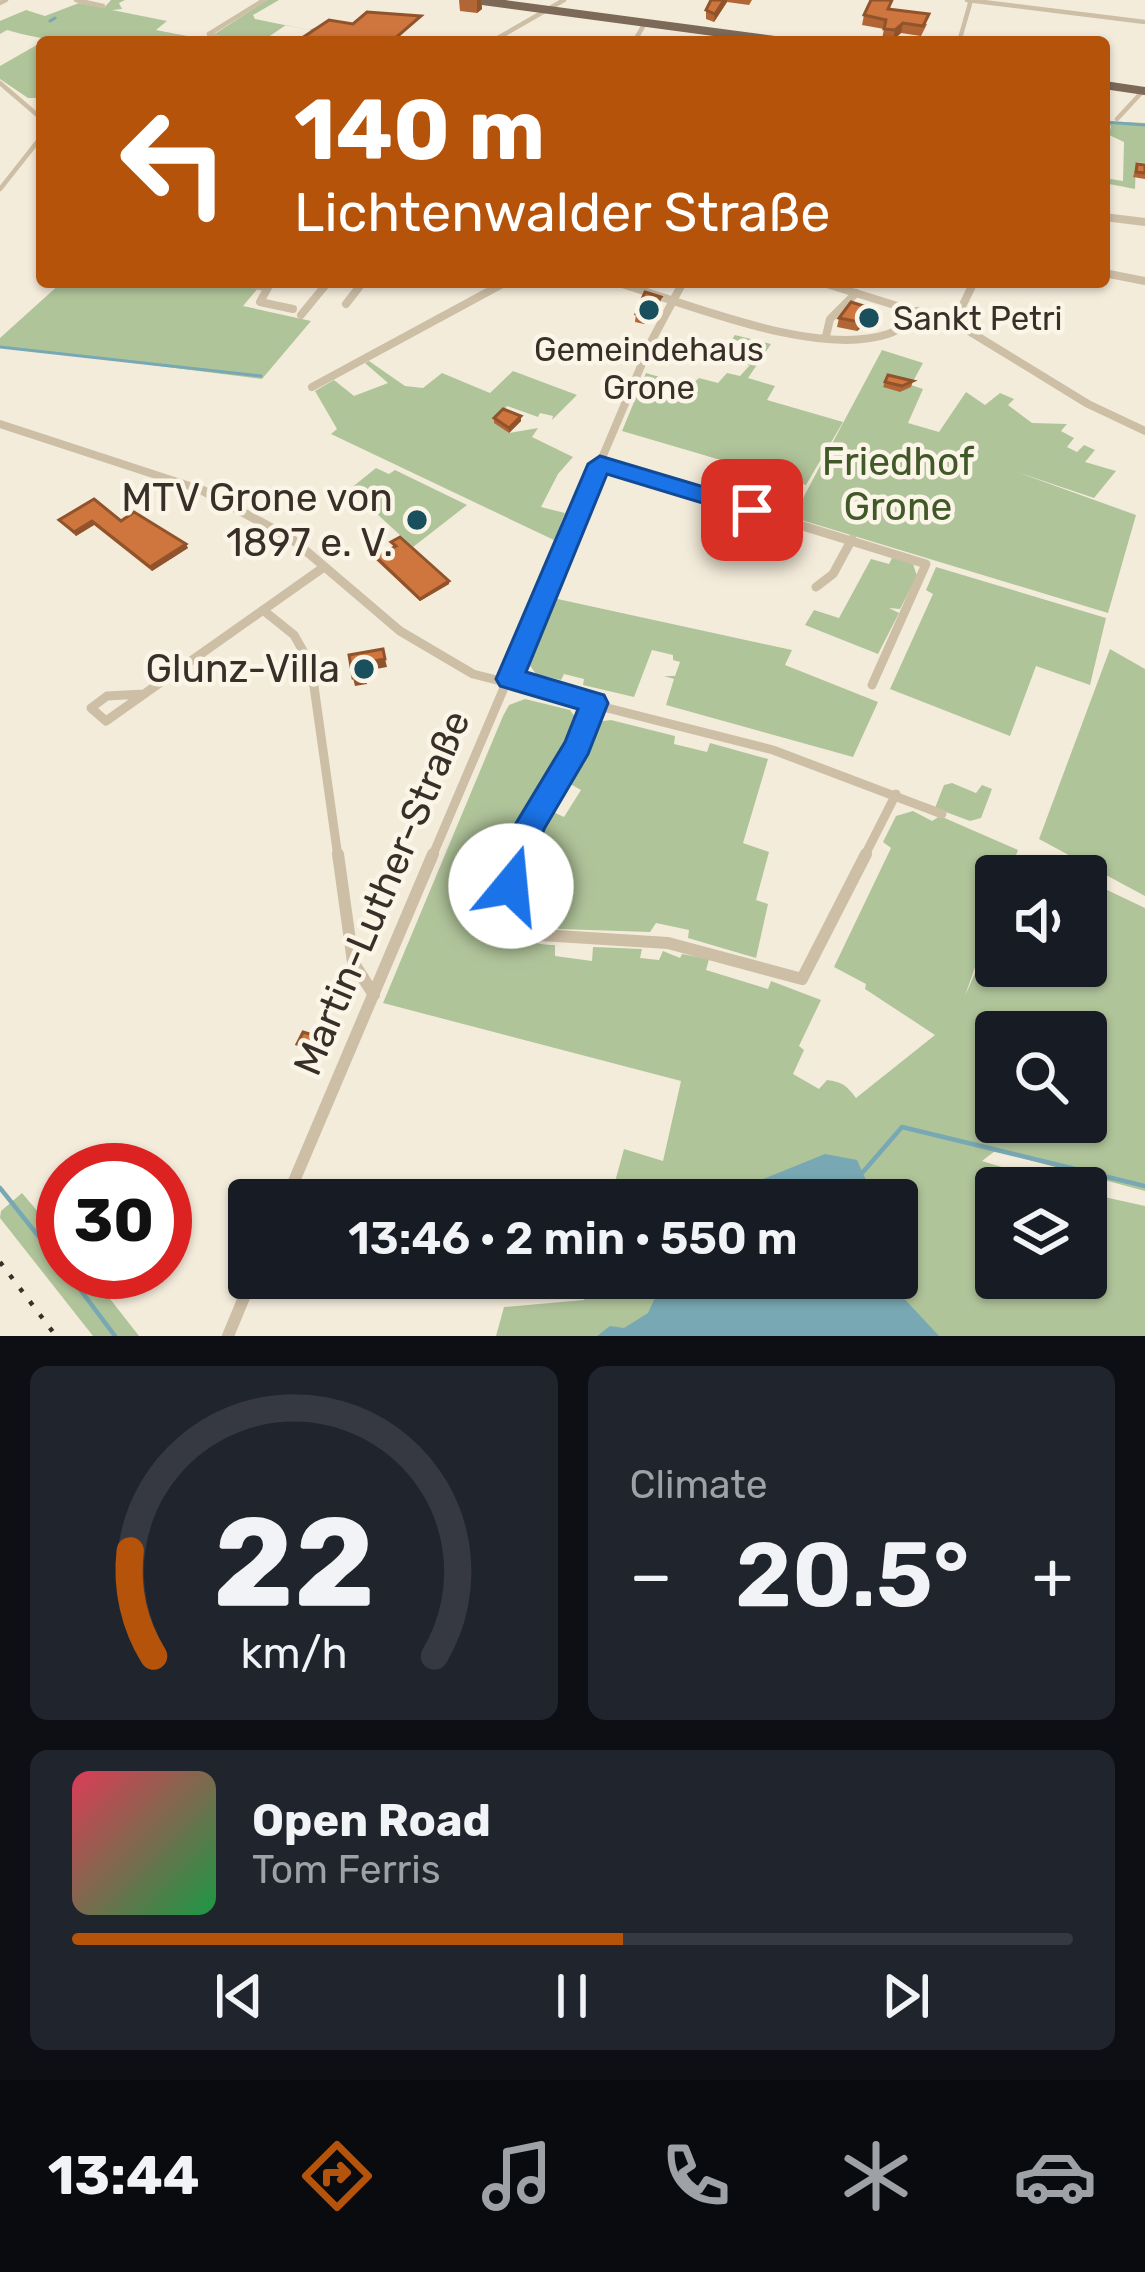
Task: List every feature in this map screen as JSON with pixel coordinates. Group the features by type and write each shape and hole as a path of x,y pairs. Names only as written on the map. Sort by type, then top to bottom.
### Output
{"main road":[{"path":"475,0 762,36"},
{"path":"499,0 717,36"},
{"path":"1110,85 1144,90"}],"street":[{"path":"76,0 104,6"},
{"path":"215,36 209,34 264,0"},
{"path":"502,36 564,0"},
{"path":"960,36 969,0 1145,22"},
{"path":"1108,18 1109,2"},
{"path":"637,36 645,23"},
{"path":"0,83 36,114"},
{"path":"1117,119 1144,90"},
{"path":"0,188 36,143"},
{"path":"1110,218 1145,222"},
{"path":"1110,274 1145,280"},
{"path":"260,302 267,288"},
{"path":"248,302 297,312 322,288"},
{"path":"346,304 359,288"},
{"path":"312,387 495,288"},
{"path":"637,288 742,319 826,336 886,335 917,311"},
{"name":"Martin-Luther-Straße","path":"295,1179 680,288"},
{"path":"842,288 954,322 1088,404 1145,431"},
{"path":"954,322 971,288"},
{"path":"826,336 830,319 856,292"},
{"path":"0,424 214,494 281,531 400,631 473,674 773,750 942,814"},
{"path":"600,464 926,565 872,685"},
{"path":"816,587 833,574 852,539"},
{"path":"144,694 107,696 91,708 106,722 324,567"},
{"path":"263,610 294,635 311,665 353,962 374,995"},
{"path":"594,703 578,746 530,825 514,870 515,911 525,928 541,935 685,946 802,979 896,794"},
{"path":"228,1336 243,1299"}],"green space":[{"path":"111,0 125,0 119,3 122,9 112,10 167,21 156,30 187,36 36,36 7,30 0,34 0,21 26,10 45,16 79,3 104,8"},
{"path":"267,0 279,0 253,15 286,25 270,36 213,35"},
{"path":"36,45 36,98 28,98 0,79 0,66"},
{"path":"1110,121 1145,123 1145,163 1136,162 1135,189 1110,184 1110,179 1123,181 1124,142 1110,135"},
{"path":"55,288 258,288 243,306 311,321 262,379 0,346 0,338"},
{"path":"735,335 771,344 748,378 775,386 767,400 843,422 806,485 622,431 646,373 690,386 699,378 718,383 727,373 740,376 750,365 720,356 723,351 750,358 762,348 732,339"},
{"name":"Friedhof Grone","path":"882,350 923,363 911,385 923,389 908,423 939,432 966,392 985,405 1000,393 1014,399 1008,405 1032,423 1067,424 1061,431 1074,438 1067,447 1077,452 1084,445 1095,450 1085,462 1116,471 1094,498 1014,471 1136,515 1108,613 798,519 795,513"},
{"path":"369,361 405,386 423,388 442,373 490,393 513,371 577,395 552,420 553,416 540,413 538,417 507,406 495,423 509,433 538,428 532,437 573,457 541,507 565,513 554,540 331,434 337,429 315,391 334,380 354,396 388,383 365,363"},
{"name":"MTV Grone von 1897 e. V.","path":"376,468 389,474 395,470 467,505 413,547 350,489"},
{"path":"893,556 913,564 917,576 900,609 889,608 899,613 878,654 805,625 814,610 839,618 871,559 889,564"},
{"path":"936,567 1106,618 1090,685 1036,666 1010,736 890,689 933,594 926,590"},
{"path":"553,598 792,650 785,665 878,702 853,757 666,705 674,679 664,676 675,676 680,662 673,655 652,650 634,697 583,685 584,679 564,674 561,680 536,674 526,660"},
{"path":"1110,649 1145,669 1145,896 1107,876 1107,855 1069,855 1039,839"},
{"path":"525,699 570,710 578,721 507,860 503,885 513,928 531,941 555,945 555,956 592,961 593,947 642,949 640,958 659,960 663,951 680,958 682,954 709,959 706,970 768,989 771,981 821,1000 799,1046 804,1050 793,1074 819,1089 832,1081 844,1085 856,1098 935,1035 865,989 866,984 834,967 891,848 883,842 896,816 913,811 932,821 940,816 1018,850 1016,855 975,855 975,967 965,996 975,973 975,987 1107,987 1107,890 1145,908 1145,1191 1107,1181 1107,1167 1055,1167 995,1151 982,1161 1002,1167 975,1167 975,1299 1107,1299 1107,1198 1145,1206 1145,1336 496,1336 504,1307 584,1299 918,1299 918,1179 616,1179 624,1149 663,1161 681,1081 383,1003 509,705"},
{"path":"611,720 675,736 674,744 707,752 710,743 768,759 743,843 769,852 756,900 768,904 756,958 688,938 689,930 656,923 650,932 560,929 529,921 521,886 540,888 547,859 528,855 547,809 564,817 581,790 565,781 596,722"},
{"path":"952,783 976,793 982,785 992,789 981,818 970,821 935,808 944,785"},
{"path":"22,1193 36,1209 36,1264 0,1218 1,1211"},
{"path":"64,1299 110,1299 139,1336 93,1336"}],"water":[{"path":"825,1154 857,1160 866,1179 763,1179"},
{"path":"654,1299 905,1299 939,1336 597,1336 610,1326 624,1328 648,1313"}],"building":[{"path":"711,0 724,0 715,14 706,10"},
{"path":"871,0 892,0 888,9 929,14 923,26 903,23 895,30 884,29 886,20 864,15"},
{"path":"367,12 421,16 398,36 305,36 329,20 353,24"},
{"path":"645,292 661,297 645,316 636,314"},
{"path":"851,302 873,309 859,322 839,318"},
{"path":"888,375 913,381 902,386 885,382"},
{"path":"503,409 521,416 509,428 494,418"},
{"path":"94,499 121,521 134,512 186,544 150,567 92,521 74,532 59,520"},
{"path":"400,537 449,581 420,599 376,557 396,546 391,542"},
{"path":"383,649 385,659 363,663 365,675 353,678 349,655"},
{"path":"303,1032 316,1036 310,1048 297,1044"}],"waterway":[{"path":"50,21 55,18"},
{"path":"1110,122 1145,125"},
{"path":"0,347 261,376"},
{"path":"863,1172 902,1127 1145,1186"},
{"path":"0,1188 36,1233"},
{"path":"87,1299 115,1336"}],"railway":[{"path":"0,1262 56,1336"}],"place":[{"name":"Gemeindehaus Grone","path":"649,310"},
{"name":"Sankt Petri","path":"869,318"},
{"name":"MTV Grone von 1897 e. V.","path":"417,520"},
{"name":"Glunz-Villa","path":"364,669"}],"route":[{"path":"511,886 530,825 578,746 594,703 509,679 600,464 752,510"}]}
